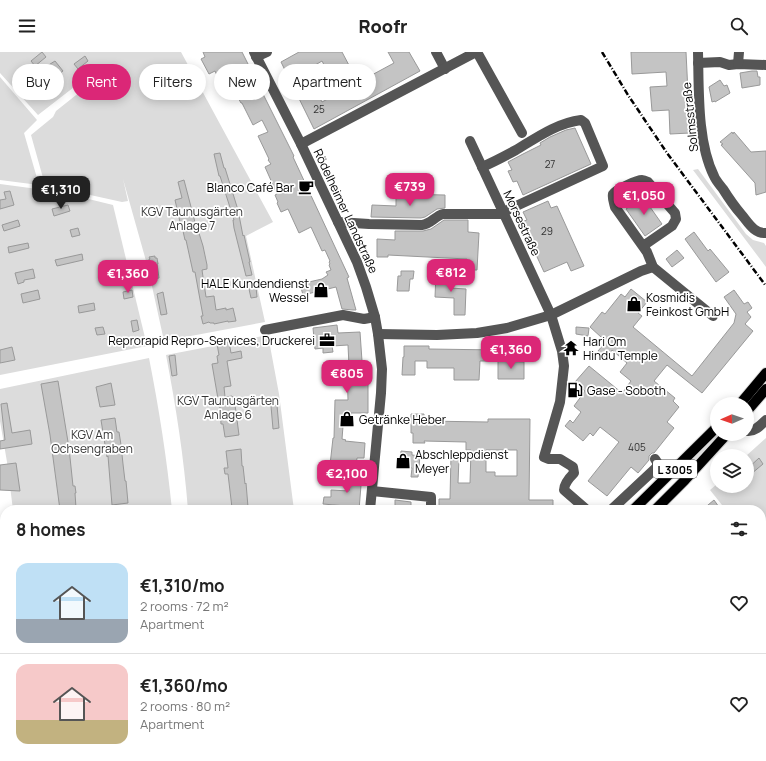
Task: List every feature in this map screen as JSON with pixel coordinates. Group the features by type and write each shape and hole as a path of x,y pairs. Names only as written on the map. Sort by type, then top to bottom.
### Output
{"main road":[{"path":"746,397 766,373"},
{"path":"754,403 766,389"},
{"name":"L 3005","path":"638,505 710,435"},
{"name":"L 3005","path":"660,505 721,441"}],"street":[{"path":"255,55 267,52"},
{"path":"436,52 445,68"},
{"path":"301,144 477,52 522,133"},
{"name":"Solmsstraße","path":"698,52 700,114 703,140 714,177 752,228 763,233"},
{"path":"738,64 739,52"},
{"name":"Rödelheimer Landstraße","path":"255,55 301,144 357,262 375,317 382,368 371,505"},
{"path":"698,63 720,62 729,65 766,65"},
{"path":"338,222 422,225 429,223 443,214 503,213 603,166 585,123 581,120 575,120 538,136 516,150 482,167"},
{"name":"Morsestraße","path":"470,141 551,315 562,351 564,366 560,402 544,457 549,459 560,459 573,467 574,473 565,484 564,490 581,505"},
{"path":"643,246 672,226 676,219 675,213 648,182 638,180 617,190 613,199 615,207 647,252 653,267 713,316"},
{"path":"378,334 437,335 477,333 507,328 551,315 641,271 653,267"},
{"path":"265,330 343,315 364,319 375,317"},
{"path":"754,429 766,420"},
{"path":"616,505 657,467 658,464 654,459"},
{"path":"372,491 431,497 431,505"}],"green space":[{"name":"KGV Taunusgärten Anlage 7","path":"0,52 181,52 187,64 139,64 139,100 206,100 206,98 273,222 246,236 265,322 164,341 148,268 123,179 128,201 122,202 45,185 31,135 53,117 56,111 72,98 72,100 131,100 131,64 72,64 72,89 64,95 64,64 12,64 12,86 0,73"},
{"path":"0,77 12,91 12,100 20,100 37,120 24,133 39,185 0,180"},
{"path":"24,100 57,100 38,115"},
{"path":"698,169 746,234 753,240 764,243 766,246 766,267 693,170"},
{"path":"0,184 60,192 113,205 147,346 0,375"},
{"name":"KGV Taunusgärten Anlage 6","path":"268,335 279,394 293,505 187,505 179,432 166,355 213,346 214,344"},
{"name":"KGV Am Ochsengraben","path":"149,358 168,472 171,505 12,505 0,421 0,389"},
{"path":"766,438 766,505 722,505 712,493 754,493 754,449"},
{"path":"710,441 713,441 688,468 685,465"}],"building":[{"path":"42,52 46,57 37,64 33,64 31,61"},
{"path":"203,52 242,52 248,64 214,64 214,72 209,74 206,68 206,64 204,64 201,59 205,57"},
{"path":"299,52 342,52 348,64 324,64 322,61 317,64 282,64 281,62"},
{"path":"388,52 409,52 420,71 376,95 376,73 394,63"},
{"path":"631,52 686,52 690,133 670,134 669,110 652,111 650,87 667,86 666,72 632,74"},
{"path":"85,56 88,61 84,64 74,64"},
{"path":"55,61 57,64 50,64"},
{"path":"757,71 758,77 760,77 760,85 742,88 740,73"},
{"path":"720,80 724,86 727,85 730,93 715,102 712,102 709,87"},
{"path":"239,100 266,100 294,156 293,157 349,277 347,278 356,310 342,309 336,287 303,295 300,284 322,279 328,275 326,272 331,270 329,265 330,261 325,250 322,251 311,227 299,233 288,209 281,212 275,195 277,194 265,167 271,164 258,136 268,132 262,120 253,125"},
{"path":"300,100 321,100 322,102 326,100 367,100 314,129"},
{"path":"575,128 591,164 523,195 517,181 513,182 508,171 512,170 508,162 541,145 540,143 550,137"},
{"path":"732,132 733,134 734,132 751,152 766,151 766,192 756,195 755,183 721,145 723,144 720,142"},
{"path":"220,153 238,210 252,275 246,276 234,228 234,220 219,176 214,154"},
{"path":"184,180 207,265 207,269 202,270 206,297 214,296 216,310 233,308 236,321 214,324 209,322 203,324 201,316 203,316 195,272 193,272 175,200 182,198 178,182"},
{"path":"10,191 14,205 0,209 0,200 6,199 4,192"},
{"path":"396,194 445,195 445,208 437,209 421,218 371,217 372,205 396,206"},
{"path":"643,197 662,224 645,236 626,209"},
{"path":"548,201 551,208 557,206 584,266 571,271 567,262 544,272 521,222 527,220 523,212"},
{"path":"68,205 70,211 54,216 52,209"},
{"path":"18,220 20,226 4,231 2,225"},
{"path":"444,220 468,220 468,232 479,233 477,270 466,270 467,259 388,255 388,257 377,257 377,239 395,240 395,231 423,231 431,229"},
{"path":"78,228 80,235 72,237 70,230"},
{"path":"694,232 708,251 710,249 729,272 716,282 685,239"},
{"path":"28,243 29,248 9,253 8,247"},
{"path":"677,250 684,258 672,267 666,259"},
{"path":"82,254 83,260 57,266 55,260"},
{"path":"155,256 155,258 157,258 159,278 153,279 149,257"},
{"path":"33,269 35,278 24,280 24,282 18,284 15,273"},
{"path":"401,271 414,271 413,279 410,279 409,291 397,291 398,276 401,276"},
{"path":"436,274 451,275 450,288 466,289 465,315 454,315 454,298 435,297"},
{"path":"256,287 257,297 251,298 249,289"},
{"path":"631,289 647,302 638,313 642,316 633,327 692,376 734,323 736,314 724,297 734,290 744,304 748,302 752,308 747,312 751,317 745,324 753,331 702,393 667,365 654,381 675,398 673,401 679,407 667,422 674,428 654,453 649,456 649,460 638,473 631,467 607,496 588,481 619,442 600,427 593,436 590,433 583,441 565,426 570,420 573,423 581,412 574,406 585,391 575,382 589,366 622,393 631,381 620,372 627,363 612,350 606,358 598,351 604,344 601,341 605,337 601,337 590,327 602,312 605,314 621,294 625,297"},
{"path":"38,290 40,299 23,303 21,294"},
{"path":"132,290 133,297 124,299 123,292"},
{"path":"163,292 167,314 161,315 157,294"},
{"path":"94,303 95,310 79,313 78,306"},
{"path":"137,320 139,330 133,332 131,321"},
{"path":"337,325 338,333 360,332 362,361 364,361 364,365 368,365 368,413 351,413 351,426 343,426 342,439 346,440 345,441 365,443 364,458 357,458 355,472 348,472 349,468 330,465 334,438 335,400 348,400 348,345 332,346 333,352 323,353 323,348 315,349 313,328"},
{"path":"103,327 105,334 97,335 95,328"},
{"path":"576,327 589,328 588,336 576,334"},
{"path":"229,342 231,353 241,351 242,358 227,361 231,386 224,387 225,397 234,397 239,435 225,437 223,424 221,424 220,407 217,399 212,364 218,363 217,356 219,355 217,344"},
{"path":"404,346 429,346 429,349 498,350 498,361 480,361 479,380 454,380 454,368 427,368 427,361 415,361 415,375 402,375"},
{"path":"12,347 15,360 0,363 0,350"},
{"path":"175,355 177,375 172,376 169,356"},
{"path":"498,361 524,362 524,379 498,379"},
{"path":"58,381 69,448 73,486 75,486 76,505 59,505 50,435 41,384"},
{"path":"111,383 115,405 100,407 96,387"},
{"path":"7,403 12,433 30,430 32,444 0,449 0,441 5,440 1,404"},
{"path":"277,405 279,428 273,429 271,406"},
{"path":"411,414 424,414 424,421 488,422 488,419 530,419 529,500 553,500 553,505 439,505 439,499 450,499 451,455 456,455 459,458 458,483 470,483 471,450 466,450 466,442 424,441 425,443 413,443 413,433 411,433","holes":["486,450 517,450 517,476 495,476 495,472 486,472"]},
{"path":"115,418 121,445 128,503 112,505 108,456 107,457 101,420"},
{"path":"241,449 248,505 232,505 228,474 225,474 224,468 228,468 226,451"},
{"path":"401,451 412,452 412,455 420,456 418,477 411,477 412,468 400,467"},
{"path":"759,458 763,464 754,472 754,463"},
{"path":"16,463 20,491 0,490 0,465"},
{"path":"351,472 362,473 359,505 323,504 324,497 331,497 331,490 349,491"},
{"path":"395,500 411,502 411,505 395,505"},
{"path":"714,500 718,505 708,505"}],"railway":[{"path":"602,52 628,95 667,153 766,286"}],"place":[{"name":"Blanco Café Bar","path":"306,187"},
{"name":"HALE Kundendienst Wessel","path":"321,290"},
{"name":"Kosmidis Feinkost GmbH","path":"634,304"},
{"name":"Reprorapid Repro-Services, Druckerei","path":"327,340"},
{"name":"Hari Om Hindu Temple","path":"571,348"},
{"name":"Gase - Soboth","path":"575,390"},
{"name":"Getränke Heber","path":"347,419"},
{"name":"Abschleppdienst Meyer","path":"403,461"}]}
